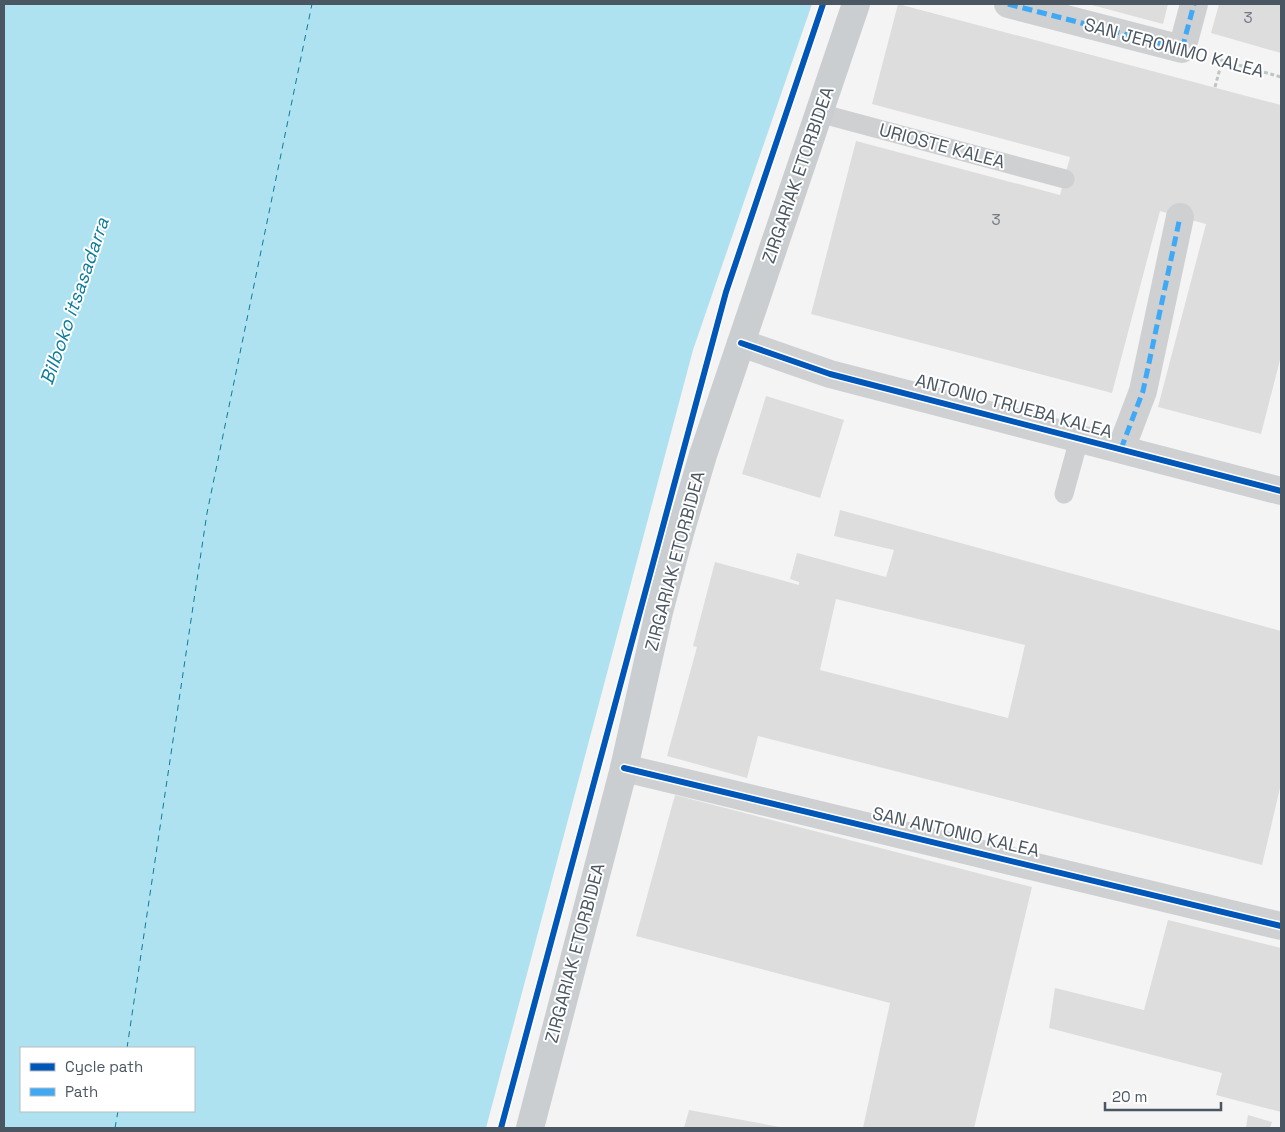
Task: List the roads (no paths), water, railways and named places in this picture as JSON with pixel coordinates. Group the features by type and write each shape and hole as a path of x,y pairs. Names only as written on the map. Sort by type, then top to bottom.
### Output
{"main road":[{"name":"ZIRGARIAK ETORBIDEA","path":"530,1128 624,768 659,612 680,533 703,455 742,343 780,223 856,4"}],"street":[{"name":"SAN JERONIMO KALEA","path":"1008,4 1182,49 1194,4"},
{"path":"1121,450 1143,391 1180,217"},
{"name":"ANTONIO TRUEBA KALEA","path":"742,343 830,374 1121,450 1280,488"},
{"name":"SAN ANTONIO KALEA","path":"624,768 1281,926"}],"lane":[{"name":"URIOSTE KALEA","path":"819,113 1065,179"},
{"path":"1064,494 1079,438"}],"water":[{"name":"Bilboko itsasadarra","path":"4,4 812,4 693,350 486,1128 4,1128"}]}
